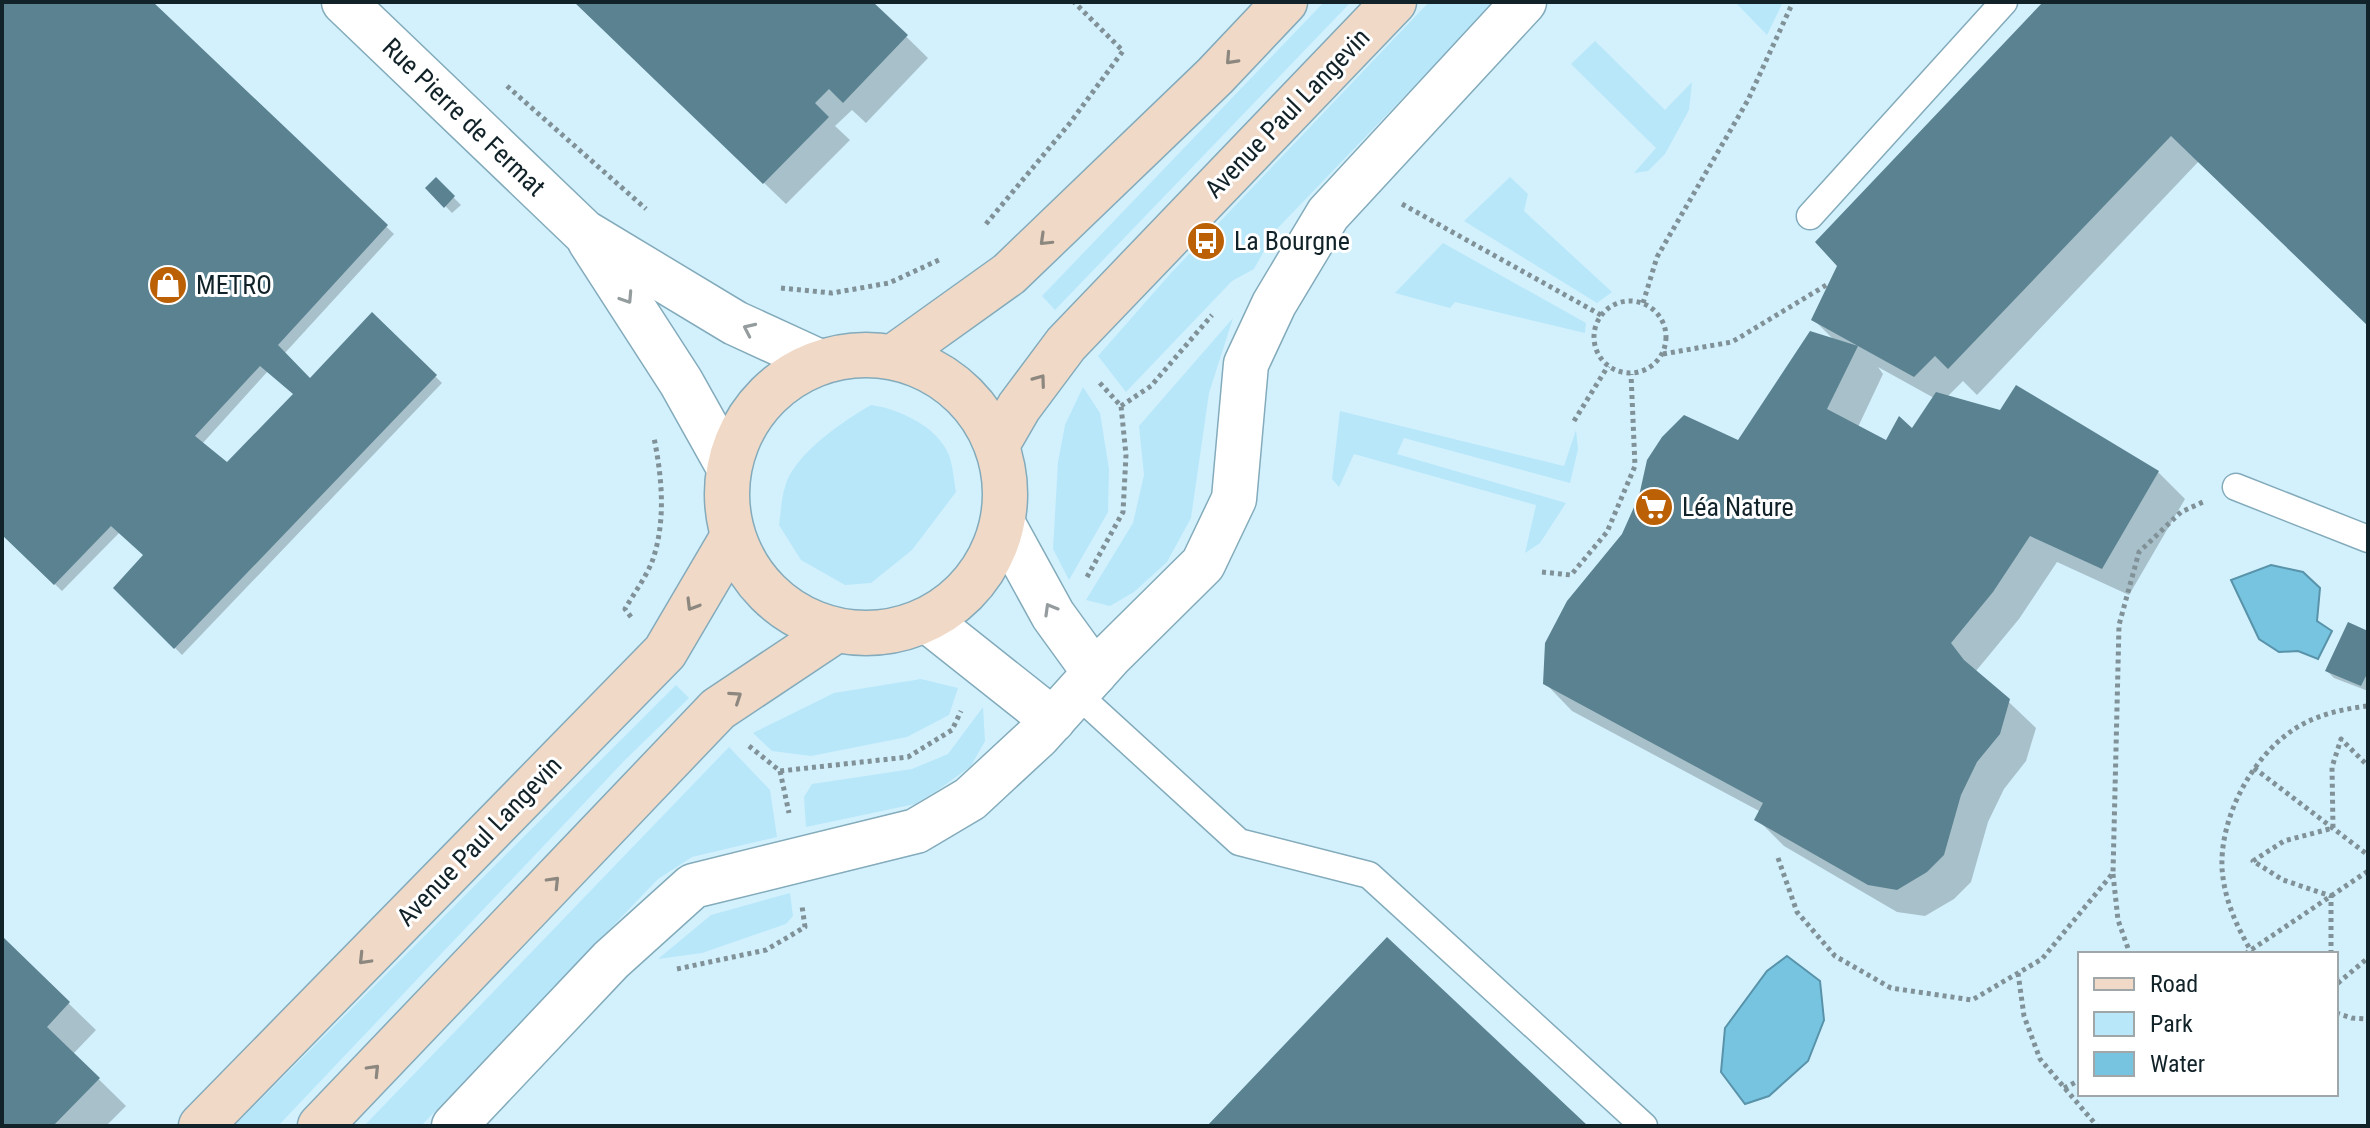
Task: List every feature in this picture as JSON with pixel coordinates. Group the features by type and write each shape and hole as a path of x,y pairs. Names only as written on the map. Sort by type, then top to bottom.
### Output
{"main road":[{"path":"893,357 1009,274 1215,76 1285,2"},
{"name":"Avenue Paul Langevin","path":"997,445 1019,407 1066,344 1394,2"},
{"path":"857,355 893,357 937,374 973,405 997,445 1005,484 1003,524 988,563 962,596 927,620 882,633 835,631 791,613 755,580 732,538 726,503 728,466 740,432 760,402 788,378 820,362 857,355"},
{"name":"Avenue Paul Langevin","path":"201,1126 665,652 732,538"},
{"path":"320,1126 718,709 835,631"}],"street":[{"name":"Rue Pierre de Fermat","path":"344,2 584,232 735,323 820,362"},
{"path":"454,1126 611,960 693,886 916,831 970,799 1203,564 1234,499 1246,364 1274,304 1328,214 1524,2"},
{"name":"Rue Pierre de Fermat","path":"584,232 688,393 728,466"},
{"path":"1003,524 1053,615 1075,695"},
{"path":"927,620 1075,695"}],"lane":[{"path":"1810,216 2004,2"},
{"path":"2236,487 2368,539"},
{"path":"1075,695 1239,842 1369,875 1644,1126"}],"path":[{"path":"979,232 1070,123 1123,51 1074,2"},
{"path":"1643,303 1657,257 1748,100 1793,2"},
{"path":"505,84 648,210"},
{"path":"1400,203 1601,315"},
{"path":"769,286 832,293 889,283 942,259"},
{"path":"1662,354 1732,342 1828,284"},
{"path":"1620,302 1643,303 1662,318 1666,343 1655,364 1644,371 1631,374 1619,372 1608,366 1595,348 1595,325 1609,306 1620,302"},
{"path":"1121,406 1151,386 1217,309"},
{"path":"1574,421 1608,366"},
{"path":"1086,578 1123,512 1126,455 1121,406 1091,372"},
{"path":"1542,572 1571,575 1607,532 1635,466 1631,374"},
{"path":"632,619 625,609 653,561 661,524 660,469 652,425"},
{"path":"2129,952 2118,920 2113,873 2119,625 2139,552 2181,512 2236,487"},
{"path":"739,738 780,771 908,757 952,730 964,705"},
{"path":"2249,952 2233,920 2222,868 2230,815 2254,768 2293,730 2340,709 2368,706"},
{"path":"2333,828 2332,767 2341,739 2368,766"},
{"path":"2254,768 2368,855"},
{"path":"2331,896 2283,880 2253,861 2284,841 2333,828"},
{"path":"1778,858 1797,912 1835,956 1891,988 1972,1000 2042,959 2113,873"},
{"path":"2251,952 2368,871"},
{"path":"2331,896 2331,952"},
{"path":"2338,983 2368,958"},
{"path":"2018,973 2024,1016 2040,1059 2097,1126"},
{"path":"2338,1014 2368,1019"},
{"path":"2064,1088 2078,1081"}],"shaded area":[{"path":"2,2 2368,2 2368,1126 2,1126"}],"green space":[{"path":"1324,2 1351,2 1055,310 1042,296"},
{"path":"1429,2 1495,2 1275,231 1254,269 1232,281 1126,392 1098,356 1171,273"},
{"path":"1735,2 1783,2 1767,35"},
{"path":"1595,41 1665,110 1692,82 1689,110 1665,154 1648,171 1634,173 1656,148 1571,64"},
{"path":"1510,177 1528,194 1524,211 1612,292 1597,303 1464,221"},
{"path":"1443,243 1586,323 1585,333 1455,302 1450,308 1395,293"},
{"path":"1233,318 1209,393 1191,518 1167,562 1134,592 1110,606 1086,600 1133,523 1144,475 1139,426"},
{"path":"1083,387 1100,413 1109,469 1108,512 1069,580 1053,549 1058,462 1065,425"},
{"path":"871,405 905,415 936,436 949,455 956,492 912,550 871,583 845,585 801,560 779,525 782,501 790,475 808,451"},
{"path":"1340,411 1564,466 1576,430 1578,449 1570,483 1404,438 1397,454 1566,503 1540,543 1525,553 1536,505 1354,454 1339,487 1332,479"},
{"path":"921,679 958,688 949,715 907,737 811,756 772,751 753,733 834,693"},
{"path":"676,685 689,698 626,759 278,1126 234,1126"},
{"path":"983,707 985,741 971,766 938,790 915,804 806,827 804,797 812,784 912,769 948,754"},
{"path":"729,747 770,790 777,837 692,857 658,879 421,1126 364,1126"},
{"path":"790,893 793,916 786,924 702,953 658,959 711,915"}],"water":[{"path":"2271,565 2303,572 2320,588 2317,621 2332,631 2318,659 2298,651 2279,652 2259,639 2231,580"},
{"path":"1787,956 1820,981 1824,1020 1808,1061 1769,1096 1745,1104 1721,1072 1725,1028 1767,971"}],"building":[{"name":"METRO","path":"2,2 153,2 388,225 278,345 310,378 372,312 437,375 174,649 113,588 143,555 111,526 54,585 2,535","holes":["260,366 293,394 227,462 195,436"]},
{"path":"574,2 873,2 908,35 843,103 829,89 815,103 829,117 763,184"},
{"path":"2043,2 2368,2 2368,326 2171,136 1948,369 1935,356 1914,377 1811,320 1837,266 1815,242"},
{"path":"436,177 455,196 444,208 425,188"},
{"path":"1810,331 1858,346 1827,409 1886,440 1899,416 1912,428 1936,392 2000,410 2016,385 2159,471 2102,569 2030,536 1993,592 1951,643 1964,660 2010,699 2000,734 1977,762 1961,795 1944,855 1927,872 1897,890 1868,885 1754,820 1763,803 1543,684 1545,643 1567,601 1622,534 1639,496 1647,460 1662,437 1684,415 1738,440"},
{"path":"2348,622 2368,631 2368,672 2361,686 2325,671"},
{"path":"2,936 70,1002 47,1027 100,1078 53,1126 2,1126"},
{"path":"1387,937 1488,1032 1588,1126 1207,1126"}],"place":[{"name":"La Bourgne","path":"1206,241"},
{"name":"METRO","path":"168,285"},
{"name":"Léa Nature","path":"1654,507"}]}
